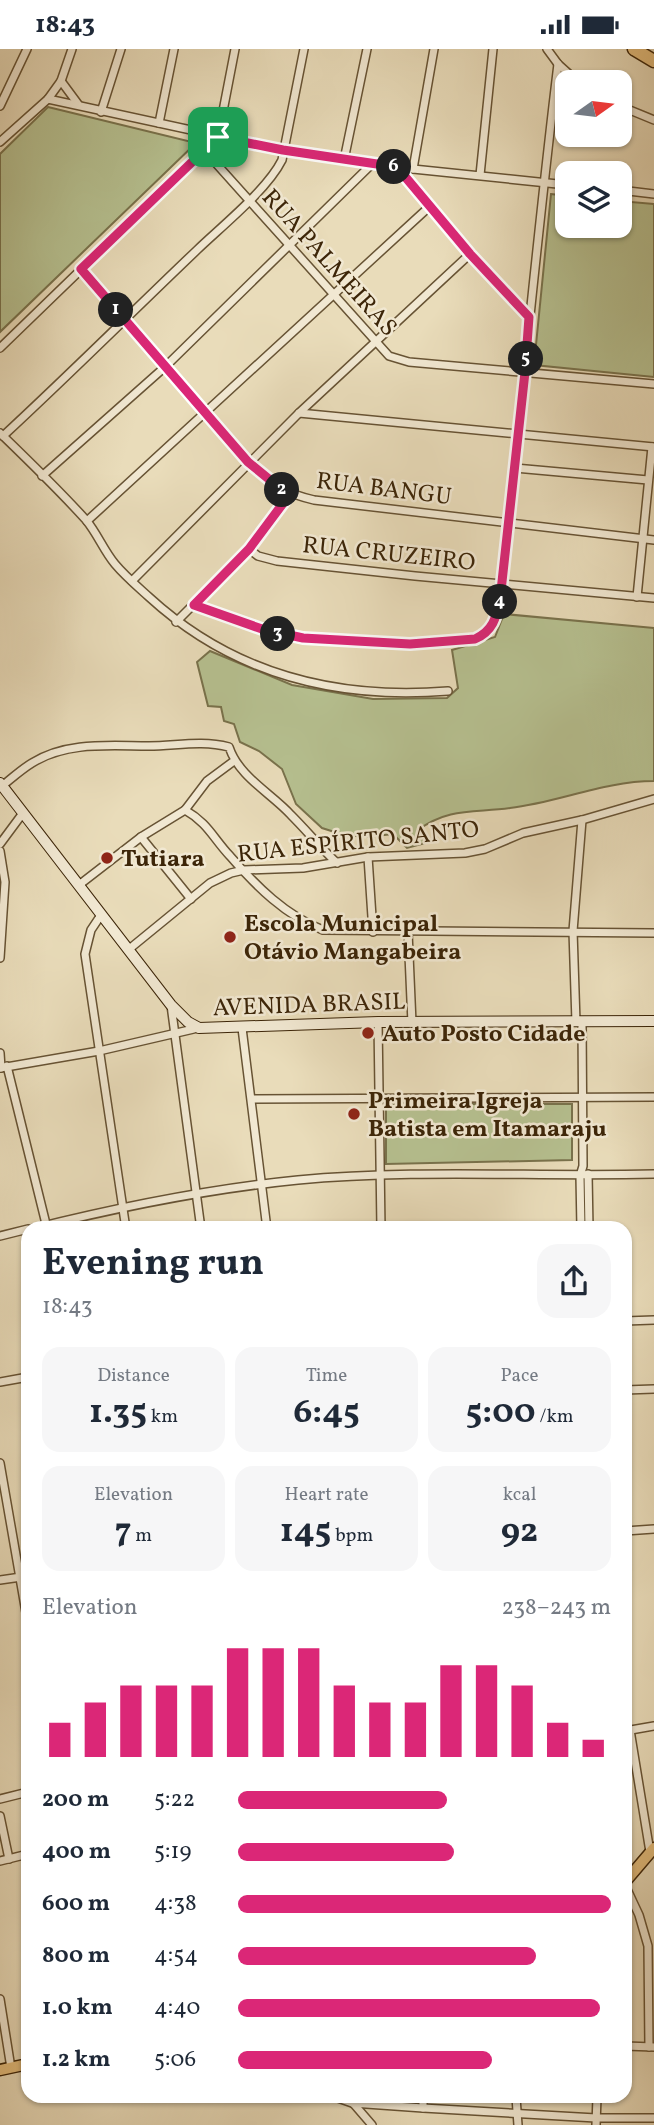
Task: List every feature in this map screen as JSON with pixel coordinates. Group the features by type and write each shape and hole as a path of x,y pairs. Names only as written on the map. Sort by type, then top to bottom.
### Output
{"highway":[{"path":"634,49 654,61"}],"main road":[{"path":"632,1875 652,1850"}],"street":[{"path":"0,106 27,49"},
{"path":"0,142 48,99 61,81 72,49"},
{"path":"101,112 121,49"},
{"path":"159,123 174,49"},
{"path":"0,348 218,137 235,49"},
{"path":"304,49 278,167 248,200 81,364 2,435 87,521 114,563 132,582 176,622 226,652 296,680 322,686 402,694 449,691"},
{"path":"344,160 367,49"},
{"path":"413,169 433,49"},
{"path":"480,175 493,49"},
{"path":"547,49 565,70"},
{"path":"194,605 262,629 303,638 410,644 475,639 492,628 502,585 558,64"},
{"path":"61,81 78,105"},
{"path":"48,99 283,150 413,169 555,183"},
{"path":"632,111 654,120"},
{"name":"RUA PALMEIRAS","path":"204,150 389,356 409,362 654,384"},
{"path":"42,476 166,366 373,163"},
{"path":"397,167 470,254 529,317"},
{"path":"632,191 654,194"},
{"path":"87,521 429,207"},
{"path":"132,582 248,462 470,254"},
{"name":"RUA BANGU","path":"81,269 248,462 290,494 313,500 654,540"},
{"path":"299,413 653,447 637,597"},
{"path":"515,468 648,480"},
{"path":"176,622 249,549 290,494"},
{"name":"RUA CRUZEIRO","path":"249,549 258,556 277,561 654,598"},
{"path":"1,784 33,762 50,755 100,745 218,744 229,747 234,761 337,863"},
{"path":"79,885 141,837 185,810 207,781 234,761"},
{"name":"AVENIDA BRASIL","path":"1,784 170,1005 188,1022 199,1028 378,1023 654,1021"},
{"name":"RUA ESPÍRITO SANTO","path":"128,950 222,876 244,870 281,870 368,857 465,853 485,849 523,833 582,820 654,799"},
{"path":"185,810 201,819 229,856 275,901 307,924 323,930 654,933"},
{"path":"0,844 23,813"},
{"path":"582,820 573,931 583,1098 583,1166 588,1221"},
{"path":"141,837 191,899"},
{"path":"0,851 5,882 0,958"},
{"path":"368,857 373,932"},
{"path":"101,915 91,930 85,954 124,1221"},
{"path":"408,932 412,1023"},
{"path":"170,1005 200,1221"},
{"path":"378,1023 381,1221"},
{"path":"3,1067 99,1051 199,1028"},
{"path":"242,1028 266,1221"},
{"path":"0,1053 44,1221"},
{"path":"252,1099 654,1097"},
{"path":"70,1221 196,1193 262,1184 380,1175 654,1174"},
{"path":"582,1221 585,1176"},
{"path":"0,1236 21,1231"},
{"path":"632,1321 654,1320"},
{"path":"0,1382 21,1378"},
{"path":"632,1390 654,1389"},
{"path":"0,1463 21,1562"},
{"path":"632,1531 654,1529"},
{"path":"0,1580 21,1576"},
{"path":"632,1729 654,1726"},
{"path":"632,1754 652,1850"},
{"path":"0,1799 21,1794"},
{"path":"0,1816 9,1859"},
{"path":"0,1861 21,1856"},
{"path":"632,1900 648,1946 651,2047 632,2046"},
{"path":"0,1999 5,2069"},
{"path":"352,2103 596,2121 654,2117"},
{"path":"352,2103 372,2125"},
{"path":"423,2103 423,2108"},
{"path":"516,2103 518,2125"},
{"path":"596,2121 597,2103"}],"green space":[{"path":"48,107 196,143 0,332 0,154"},
{"path":"551,194 555,194 555,238 632,238 632,202 654,204 654,377 534,365"},
{"path":"504,614 654,628 654,781 618,784 510,808 452,814 418,830 425,843 407,848 393,834 367,837 344,835 322,828 296,804 282,769 259,751 240,742 234,724 224,721 221,707 208,706 197,662 210,651 292,685 373,699 447,698 458,688 452,650 495,637"},
{"path":"386,1104 572,1104 572,1160 386,1164"}],"place":[{"name":"Tutiara","path":"107,858"},
{"name":"Escola Municipal Otávio Mangabeira","path":"230,937"},
{"name":"Auto Posto Cidade","path":"368,1033"},
{"name":"Primeira Igreja Batista em Itamaraju","path":"354,1114"}],"route":[{"path":"218,137 397,167 470,254 529,317 500,600 492,628 484,635 475,639 410,644 303,638 262,629 194,605 249,549 290,494 248,462 81,269 218,137"}]}
